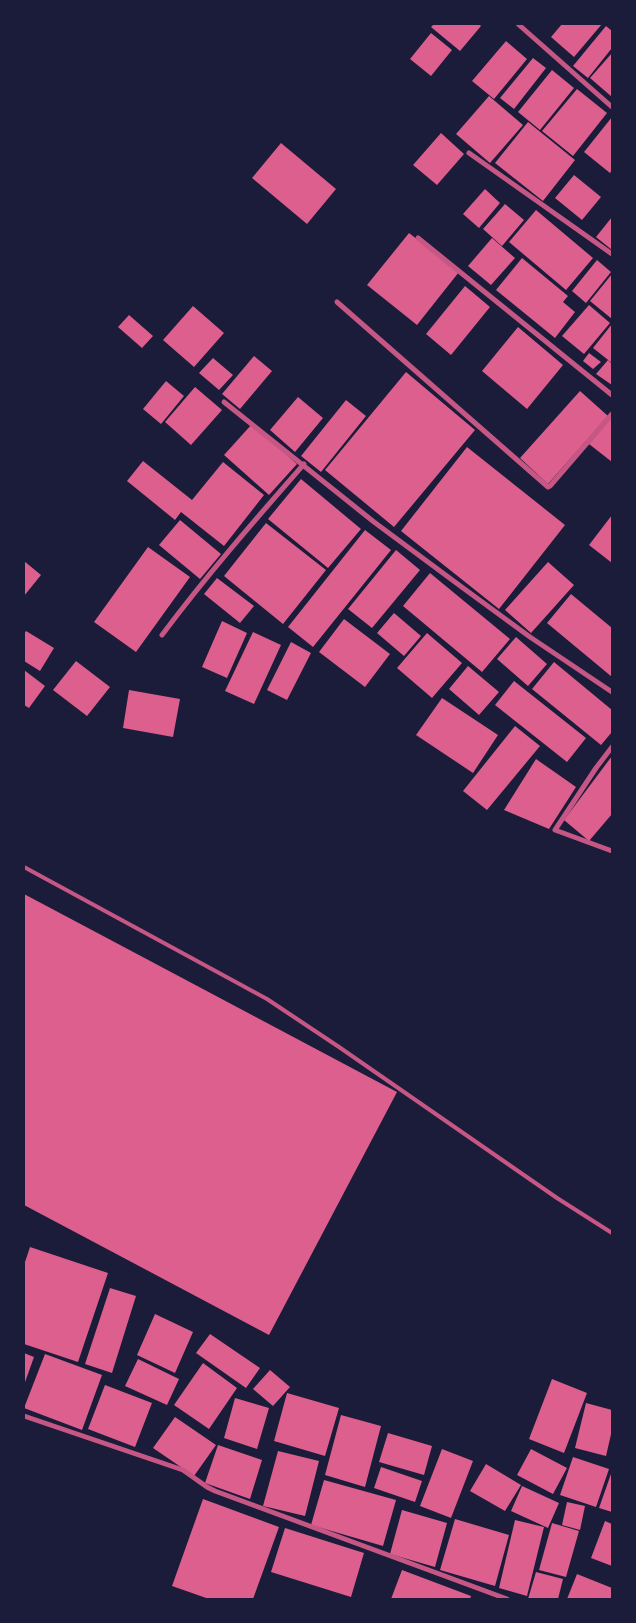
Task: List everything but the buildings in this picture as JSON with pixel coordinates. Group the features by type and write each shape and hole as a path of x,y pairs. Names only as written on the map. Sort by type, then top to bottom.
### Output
{"street":[{"path":"518,24 612,107"},
{"path":"469,154 612,254"},
{"path":"418,238 612,395"},
{"path":"337,302 548,487 612,414"},
{"path":"224,402 304,464 374,522 530,637 612,692"},
{"path":"162,635 192,594 304,464"},
{"path":"612,747 555,830 612,851"},
{"path":"24,1416 183,1470 206,1487 507,1599"}],"lane":[{"path":"24,867 267,1000 339,1047 557,1198 612,1233"}]}
